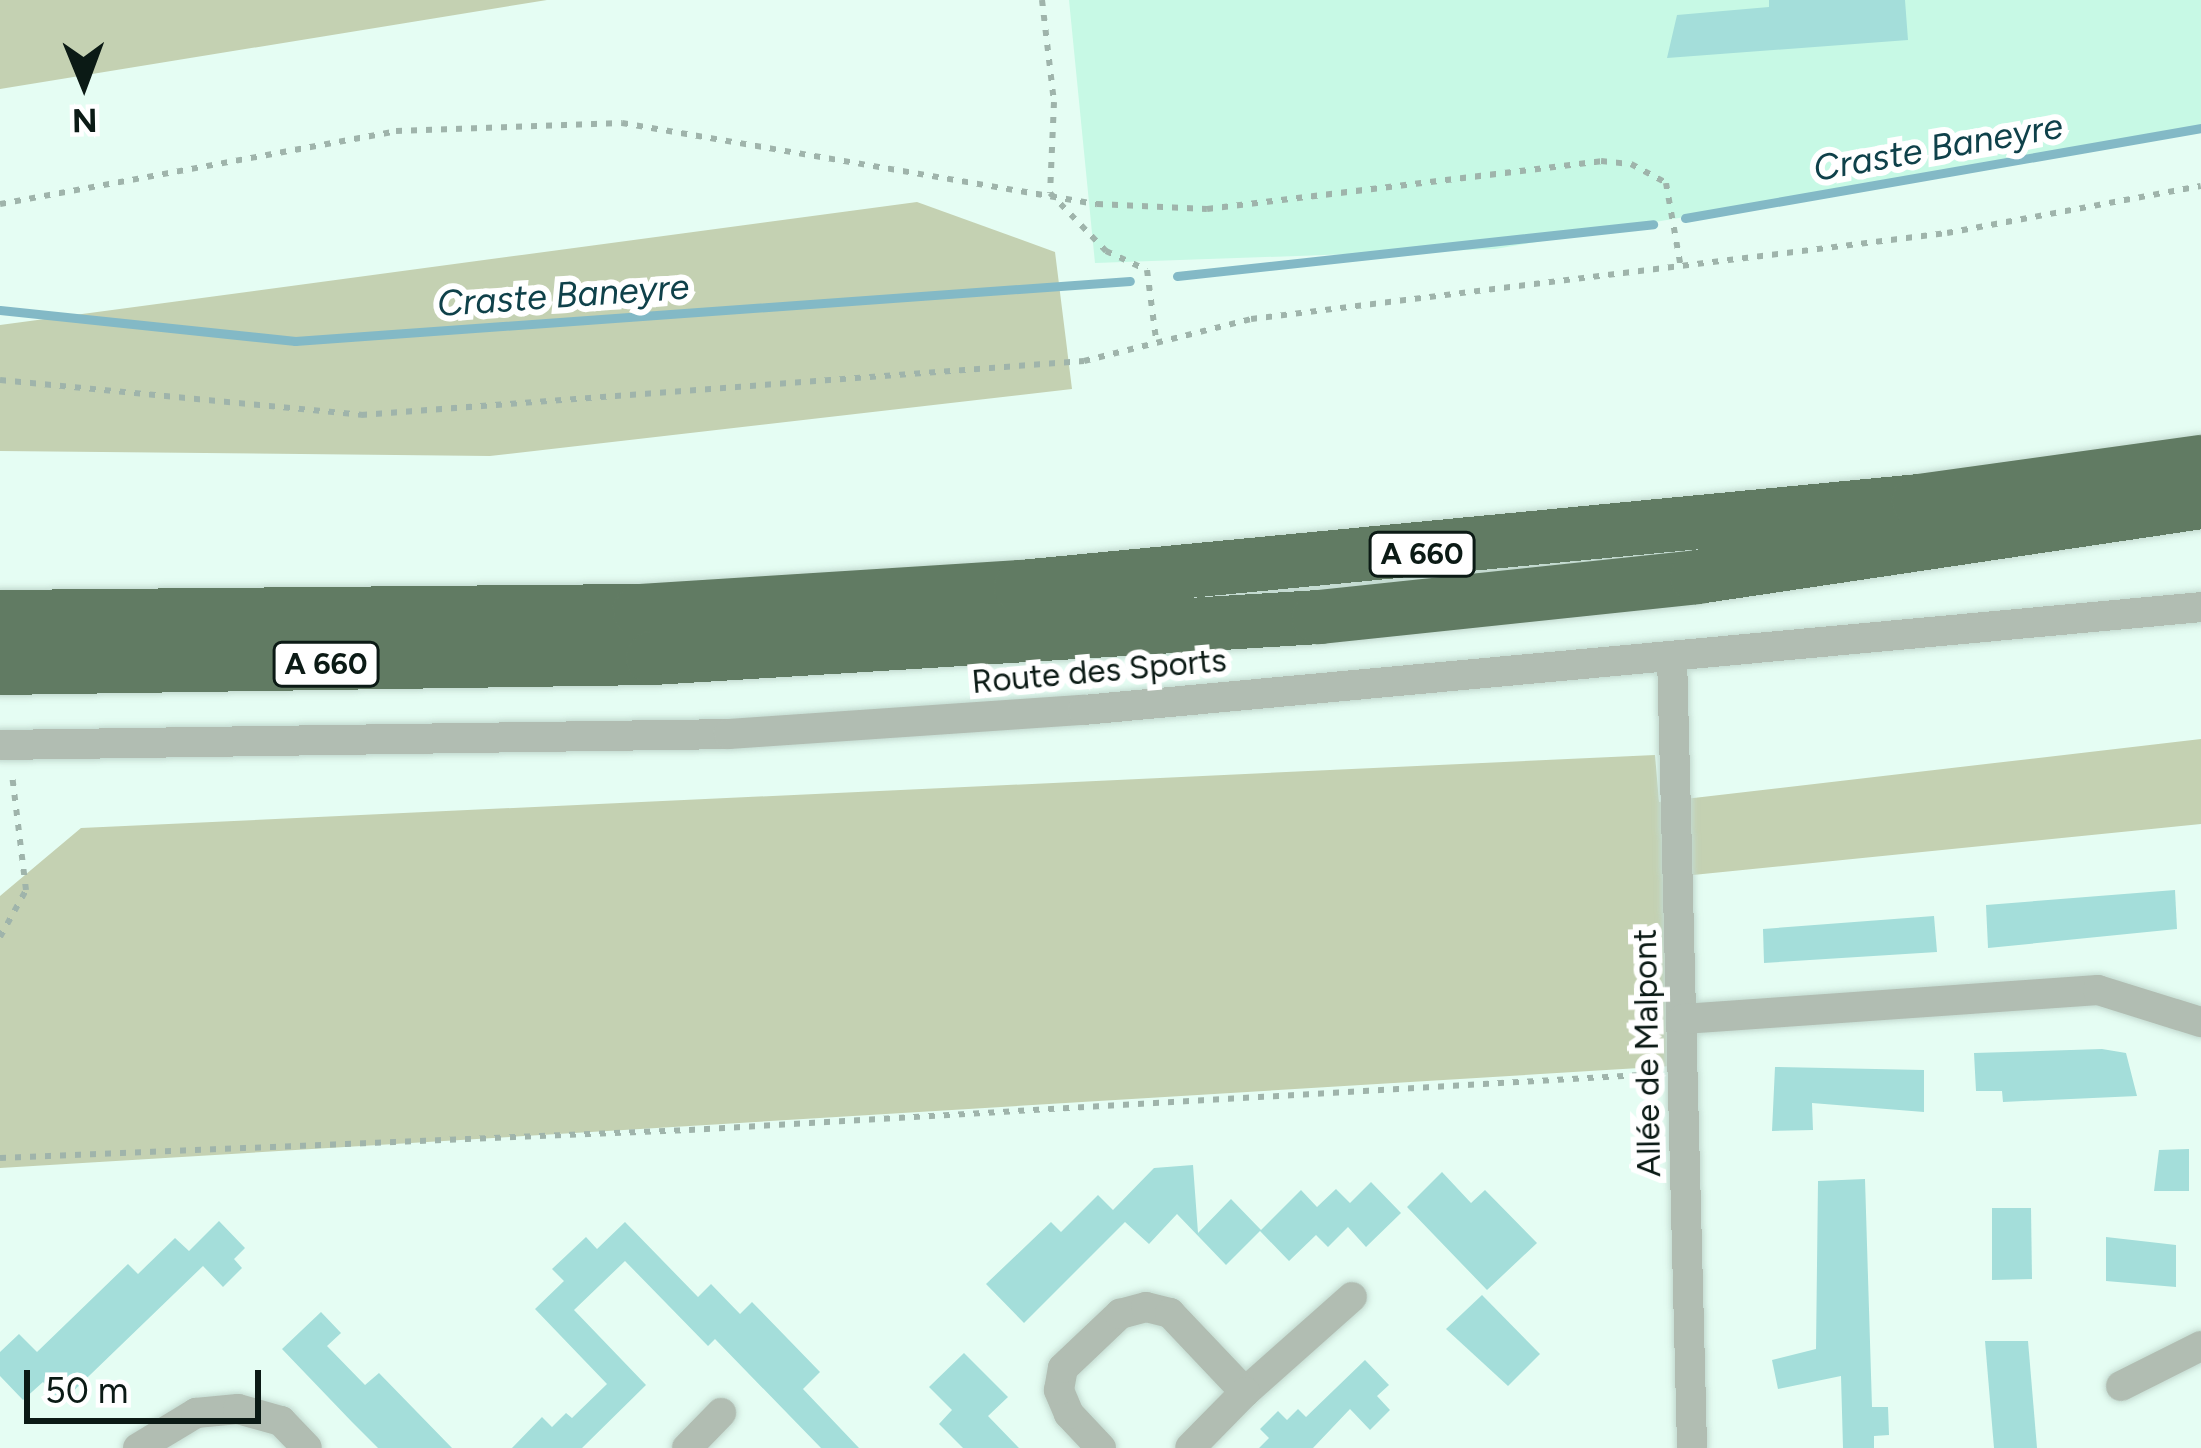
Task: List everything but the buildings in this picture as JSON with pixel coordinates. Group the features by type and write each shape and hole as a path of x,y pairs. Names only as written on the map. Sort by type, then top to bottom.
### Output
{"highway":[{"path":"1356,561 2201,438"},
{"name":"A 660","path":"0,617 640,611 1356,561 1919,501 2201,462"},
{"name":"A 660","path":"0,668 652,658 1319,617 1697,577 2201,502"},
{"path":"1697,577 2201,532"}],"street":[{"name":"Route des Sports","path":"4,745 729,734 2201,608"},
{"name":"Allée de Malpont","path":"1672,656 1692,1448"},
{"path":"1683,1019 2098,990 2201,1022"},
{"path":"1190,1448 1352,1297"},
{"path":"1101,1448 1059,1390 1063,1368 1120,1314 1146,1307 1170,1313 1245,1392"},
{"path":"2121,1386 2201,1346"},
{"path":"138,1448 196,1413 238,1409 281,1421 307,1448"},
{"path":"687,1448 721,1413"}],"path":[{"path":"1042,0 1054,102 1050,193 1106,251 1147,270 1156,339"},
{"path":"0,204 396,131 622,123 1097,204 1207,209 1601,161 1631,164 1666,183 1681,268"},
{"path":"0,380 361,415 1084,362 1156,339 1251,319 1947,233 2201,186"},
{"path":"0,937 26,890 4,745"},
{"path":"0,1159 689,1130 1684,1073"}],"shaded area":[{"path":"0,0 547,0 0,89"},
{"path":"1069,0 2201,0 2201,130 1495,249 1095,263"},
{"path":"917,202 1055,252 1072,389 490,456 0,451 0,325"},
{"path":"2201,739 2201,824 1663,878 1672,1066 0,1168 0,896 81,828 1655,755 1659,802"}],"waterway":[{"name":"Craste Baneyre","path":"1685,218 2201,128"},
{"name":"Craste Baneyre","path":"1177,276 1653,224"},
{"name":"Craste Baneyre","path":"0,310 295,341 1130,281"}]}
